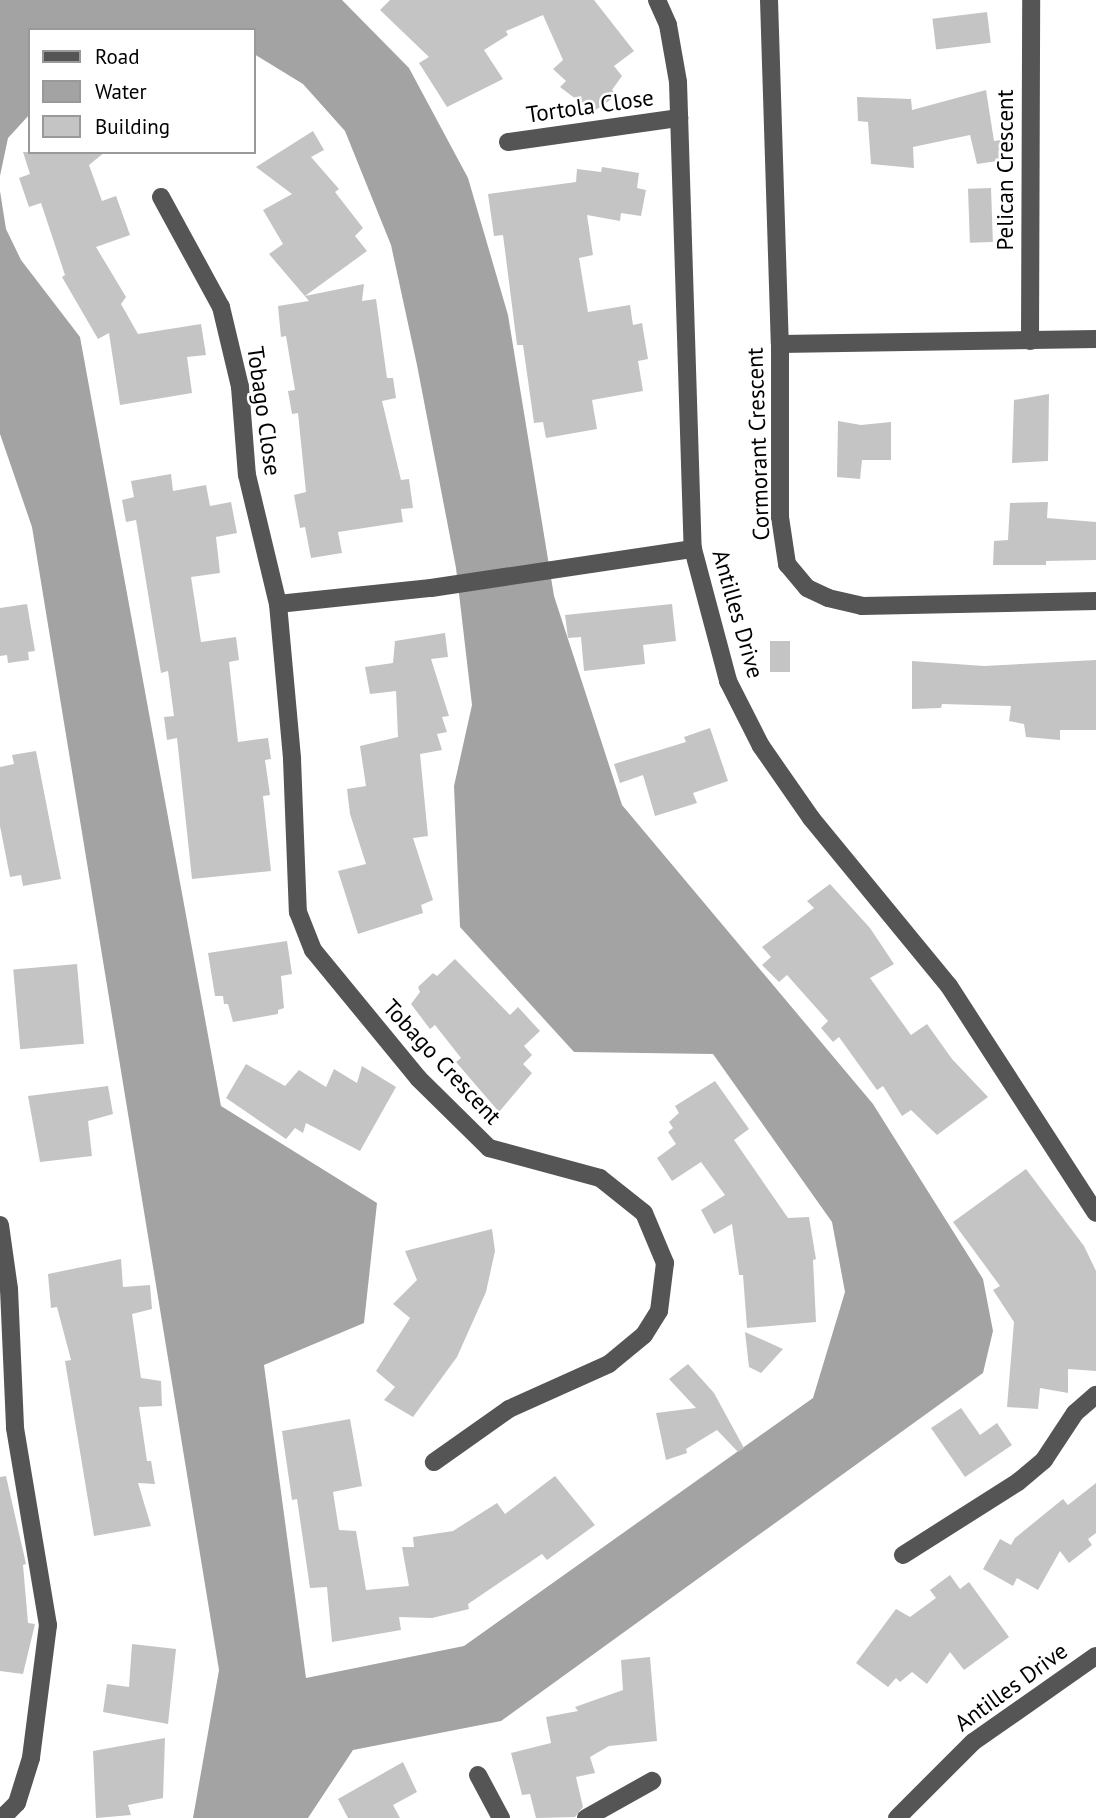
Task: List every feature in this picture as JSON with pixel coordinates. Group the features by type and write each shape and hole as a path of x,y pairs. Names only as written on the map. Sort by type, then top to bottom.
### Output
{"street":[{"name":"Antilles Drive","path":"657,0 668,25 678,82 693,549 729,681 761,746 811,818 949,986 1096,1213"},
{"name":"Cormorant Crescent","path":"769,0 779,344 780,517 787,564 807,588 828,598 862,607 1096,601"},
{"name":"Pelican Crescent","path":"1030,341 1031,0"},
{"name":"Tortola Close","path":"508,142 679,118"},
{"name":"Tobago Close","path":"160,197 221,307 240,387 247,475 278,604"},
{"path":"779,344 1096,339"},
{"path":"278,604 431,588 693,549"},
{"name":"Tobago Crescent","path":"278,604 292,759 298,912 313,950 418,1078 489,1148 600,1178 644,1213 665,1263 659,1311 644,1335 609,1364 509,1409 434,1462"},
{"path":"0,1225 10,1302 15,1428 48,1625 31,1758 17,1802 2,1818"},
{"path":"903,1555 1018,1482 1044,1461 1074,1413 1096,1395"},
{"name":"Antilles Drive","path":"897,1818 973,1742 1096,1656"},
{"path":"478,1775 500,1818"},
{"path":"586,1818 652,1780"}],"water":[{"path":"0,0 342,0 409,68 468,178 508,315 554,596 622,805 873,1104 983,1279 993,1331 983,1373 501,1721 353,1750 308,1818 193,1818 219,1670 32,527 0,434 0,191 6,229 21,260 80,337 221,1106 377,1203 364,1323 264,1365 306,1678 464,1646 813,1398 845,1292 832,1222 713,1054 574,1052 460,927 454,786 472,705 456,568 391,245 345,131 303,84 256,55 256,28 28,28 28,116 8,138 0,176"}],"building":[{"path":"390,0 594,0 634,51 614,66 622,76 612,90 617,95 593,112 560,87 566,81 553,69 563,60 543,15 506,31 508,35 484,50 503,79 447,107 419,63 429,57 380,10"},
{"path":"987,12 991,43 936,49 932,19"},
{"path":"986,90 994,141 1001,140 1004,160 977,164 970,135 913,147 914,168 871,164 868,122 858,121 857,97 911,99 912,110"},
{"path":"313,131 324,150 311,157 339,189 335,192 363,228 355,236 367,251 305,296 364,284 362,301 376,299 387,378 393,378 396,398 382,401 401,480 409,479 413,508 401,509 403,522 338,532 342,553 311,558 305,527 300,528 294,495 306,492 298,413 292,414 288,391 295,390 286,336 281,337 278,306 309,301 269,254 283,244 263,210 292,194 256,167"},
{"path":"23,152 103,154 89,165 102,201 116,196 130,235 96,247 126,297 121,304 138,334 201,324 206,355 187,357 192,393 120,405 109,333 98,339 62,277 65,275 41,203 29,207 19,178 30,174"},
{"path":"602,167 639,173 637,188 646,190 641,216 621,213 620,221 587,215 593,255 579,258 588,312 630,305 633,325 642,323 648,359 638,361 643,391 592,400 597,429 546,438 543,422 534,423 523,345 517,345 503,235 494,236 488,194 576,182 577,169 601,172"},
{"path":"991,188 993,242 970,243 968,189"},
{"path":"1049,394 1048,461 1012,463 1014,400"},
{"path":"838,421 861,425 891,422 891,460 862,460 860,479 837,477"},
{"path":"171,474 173,491 206,485 210,506 231,502 237,533 216,537 220,573 191,577 201,642 236,637 239,660 229,662 238,742 268,738 271,759 265,760 270,795 263,796 271,871 192,879 177,738 167,740 164,717 174,716 168,671 161,673 136,520 126,522 122,500 134,497 131,481"},
{"path":"1048,502 1047,518 1096,522 1096,560 1046,561 1046,565 993,565 994,541 1008,540 1010,503"},
{"path":"27,604 35,651 28,652 29,660 8,663 7,655 0,656 0,608"},
{"path":"672,604 676,641 643,645 645,664 584,671 581,637 568,638 565,615"},
{"path":"445,633 448,657 431,659 449,716 442,717 447,732 437,734 442,750 420,754 428,836 413,838 433,900 421,905 423,913 358,934 338,871 366,864 350,814 347,789 366,786 360,746 398,737 396,691 370,694 365,667 393,663 395,641"},
{"path":"770,641 790,641 790,672 770,672"},
{"path":"1096,660 1096,730 1060,730 1060,740 1026,737 1024,724 1009,721 1011,706 942,704 941,708 912,709 912,661 984,666"},
{"path":"710,728 728,781 693,793 697,803 655,816 643,775 620,783 614,764 686,742 684,737"},
{"path":"36,751 61,879 23,886 21,875 10,877 0,826 0,767 14,764 12,755"},
{"path":"830,884 870,928 894,964 870,978 911,1035 927,1024 952,1059 988,1097 937,1135 911,1110 902,1116 883,1086 877,1090 839,1037 833,1042 821,1028 828,1021 787,975 779,982 762,965 771,957 762,947 814,908 807,901"},
{"path":"287,941 292,974 281,976 284,1008 278,1010 278,1014 233,1022 223,996 215,996 208,953"},
{"path":"455,959 510,1015 518,1007 540,1031 524,1046 532,1055 523,1064 532,1073 499,1112 456,1062 461,1058 435,1025 430,1029 411,1004 420,992 418,987 433,973 437,976"},
{"path":"77,964 84,1044 20,1049 13,970"},
{"path":"246,1064 285,1086 299,1070 326,1087 334,1069 357,1083 362,1066 396,1087 360,1151 306,1123 303,1133 295,1128 286,1139 226,1098"},
{"path":"715,1081 749,1129 734,1140 788,1218 809,1217 816,1259 813,1260 816,1322 747,1328 743,1275 739,1275 732,1224 714,1234 701,1210 725,1195 701,1162 672,1181 657,1158 676,1144 668,1132 673,1128 669,1122 679,1113 675,1106"},
{"path":"108,1086 113,1114 88,1121 92,1156 40,1162 28,1096"},
{"path":"1026,1169 1084,1246 1096,1271 1096,1371 1068,1369 1068,1393 1040,1388 1038,1409 1007,1407 1014,1322 993,1290 1000,1286 953,1222"},
{"path":"492,1229 495,1251 486,1292 457,1357 413,1417 384,1400 395,1387 376,1371 410,1318 393,1304 417,1280 405,1251"},
{"path":"121,1259 123,1287 150,1285 152,1309 132,1314 141,1378 161,1381 162,1406 139,1407 147,1461 151,1461 155,1484 138,1483 151,1526 94,1536 65,1361 71,1360 57,1307 51,1308 48,1274"},
{"path":"745,1332 783,1349 761,1373 749,1367"},
{"path":"688,1364 714,1393 744,1448 738,1452 717,1430 686,1449 687,1453 666,1460 656,1413 696,1408 669,1379"},
{"path":"961,1408 980,1435 997,1423 1012,1445 965,1477 931,1428"},
{"path":"350,1419 362,1486 333,1492 339,1530 356,1531 366,1590 409,1586 402,1547 414,1547 413,1537 453,1531 497,1503 505,1514 555,1476 595,1525 547,1560 542,1554 468,1604 469,1609 432,1618 399,1617 401,1630 332,1642 327,1587 310,1588 297,1499 292,1500 282,1431"},
{"path":"6,1476 26,1564 23,1565 28,1623 35,1624 23,1674 0,1671 0,1477"},
{"path":"1096,1483 1096,1533 1088,1539 1092,1545 1069,1563 1060,1551 1038,1590 1017,1578 1013,1586 983,1569 1000,1539 1011,1545 1015,1538 1063,1499 1068,1505"},
{"path":"950,1575 960,1589 969,1582 1009,1637 964,1670 950,1652 927,1684 912,1672 900,1682 896,1678 888,1687 856,1663 896,1609 910,1617 936,1598 930,1590"},
{"path":"132,1644 176,1649 168,1724 103,1712 107,1684 129,1687"},
{"path":"650,1657 657,1741 609,1746 590,1757 595,1773 576,1777 583,1807 575,1817 536,1818 530,1794 522,1795 511,1753 551,1743 546,1717 578,1711 575,1707 623,1690 621,1660"},
{"path":"165,1738 163,1798 128,1805 131,1815 96,1818 93,1751"},
{"path":"403,1762 417,1792 393,1805 400,1818 348,1818 338,1799"}]}
